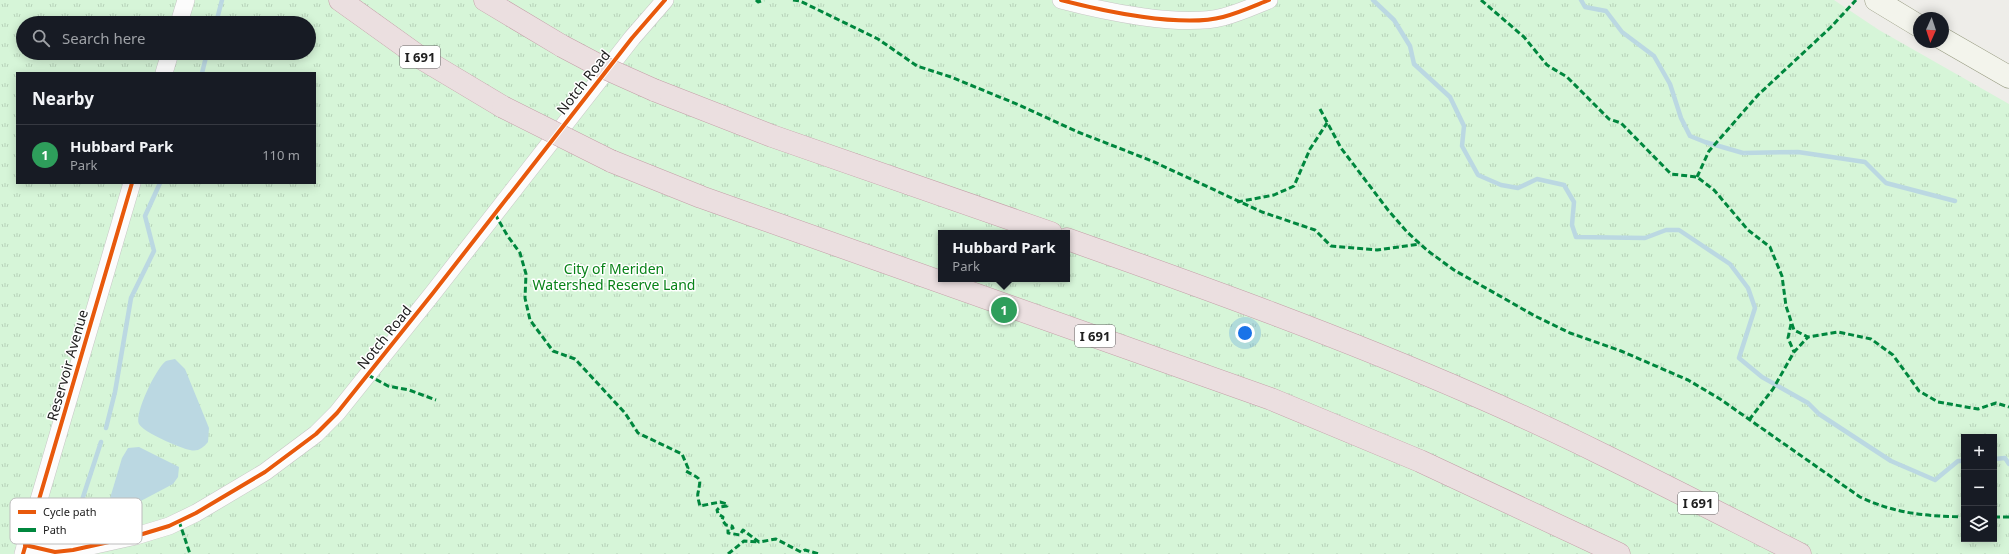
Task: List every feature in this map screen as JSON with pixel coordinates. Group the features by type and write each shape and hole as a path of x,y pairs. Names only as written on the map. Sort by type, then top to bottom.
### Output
{"highway":[{"name":"I 691","path":"340,0 421,58 503,107 611,161 701,197 938,281"},
{"path":"485,0 562,46 598,65 654,90 794,143 1042,230"},
{"name":"I 691","path":"1070,240 1295,321 1473,395 1589,449 1800,554"},
{"name":"I 691","path":"941,282 1271,399 1420,461 1619,554"}],"main road":[{"path":"1876,0 1913,22"},
{"path":"1949,42 2009,77"}],"street":[{"path":"181,16 186,0"},
{"name":"Notch Road","path":"142,534 169,526 196,513 247,484 293,454 337,413 443,281 632,38 665,0"},
{"path":"1061,0 1126,13 1169,19 1198,20 1222,18 1269,0"},
{"path":"164,72 168,60"},
{"name":"Reservoir Avenue","path":"39,498 132,184"},
{"name":"Notch Road","path":"24,549 55,552 100,544"}],"green space":[{"name":"City of Meriden Watershed Reserve Land","path":"0,0 1834,0 1879,30 2009,104 2009,554 0,554"}],"water":[{"path":"175,359 185,369 209,428 208,442 198,450 185,449 171,443 147,431 139,424 138,419 140,411 152,381 166,361"},
{"path":"139,447 179,467 178,477 173,484 142,500 142,498 110,498 122,458 128,448"}],"waterway":[{"path":"218,16 222,0"},
{"path":"1373,0 1394,20 1410,46 1414,64 1450,97 1464,126 1462,146 1478,175 1501,185 1518,188 1537,179 1564,185 1574,202 1572,225 1576,237 1645,238 1666,230 1679,230 1730,264 1748,288 1755,308 1739,358 1762,377 1808,403 1819,414 1891,461 1935,480 1958,461 1961,461"},
{"path":"1581,0 1585,7 1606,11 1622,32 1654,56 1670,84 1681,118 1690,136 1743,153 1798,152 1865,162 1886,183 1955,201"},
{"path":"202,72 205,60"},
{"path":"106,428 115,392 131,298 154,251 145,216 160,184"},
{"path":"83,498 101,442"},
{"path":"1997,459 2005,458 2009,464"}],"marked path":[{"path":"756,0 758,2 764,0"},
{"path":"793,0 800,1 878,39 917,66 951,77 1019,105 1078,132 1152,161 1262,212 1315,230 1331,246 1377,250 1420,244"},
{"path":"1481,0 1524,37 1547,65 1567,77 1609,119 1621,123 1671,174 1697,177 1714,190 1748,230 1770,247 1782,276 1786,306 1794,330 1808,337 1838,332 1871,339 1893,355 1919,391 1938,402 1978,409 1996,403 2009,407"},
{"path":"1697,177 1709,151 1758,95 1831,27 1856,0"},
{"path":"1320,109 1341,148 1388,210 1407,232 1428,251 1454,270 1535,316 1570,333 1621,351 1688,380 1720,399 1860,497 1873,503 1899,511 1924,515 1961,517"},
{"path":"1237,202 1274,195 1294,186 1310,149 1327,123"},
{"path":"495,214 507,235 520,253 526,274 525,298 530,320 553,351 575,359 625,413 638,433 682,454 688,468 686,471 698,478 700,481 698,496 700,506 720,502 727,504 727,506 720,507 717,510 718,514 723,517 722,520 726,525 732,526 733,528 728,529 728,533 740,535 743,530 759,542 776,539 801,552 805,550 819,554"},
{"path":"1791,324 1788,338 1794,352"},
{"path":"1749,420 1773,389 1794,352 1808,337"},
{"path":"368,375 388,386 409,390 436,400"},
{"path":"1997,517 2009,517"},
{"path":"179,521 190,554"},
{"path":"728,554 744,541 759,542"}],"cycle path":[{"path":"142,534 169,526 196,513 265,472 316,434 337,413 433,293 632,38 665,0"},
{"path":"1061,0 1098,9 1142,17 1186,21 1223,17 1269,0"},
{"path":"39,498 132,184"},
{"path":"23,554 26,544"},
{"path":"25,545 55,552 100,544"}],"place":[{"name":"Hubbard Park","path":"1004,310"}]}
